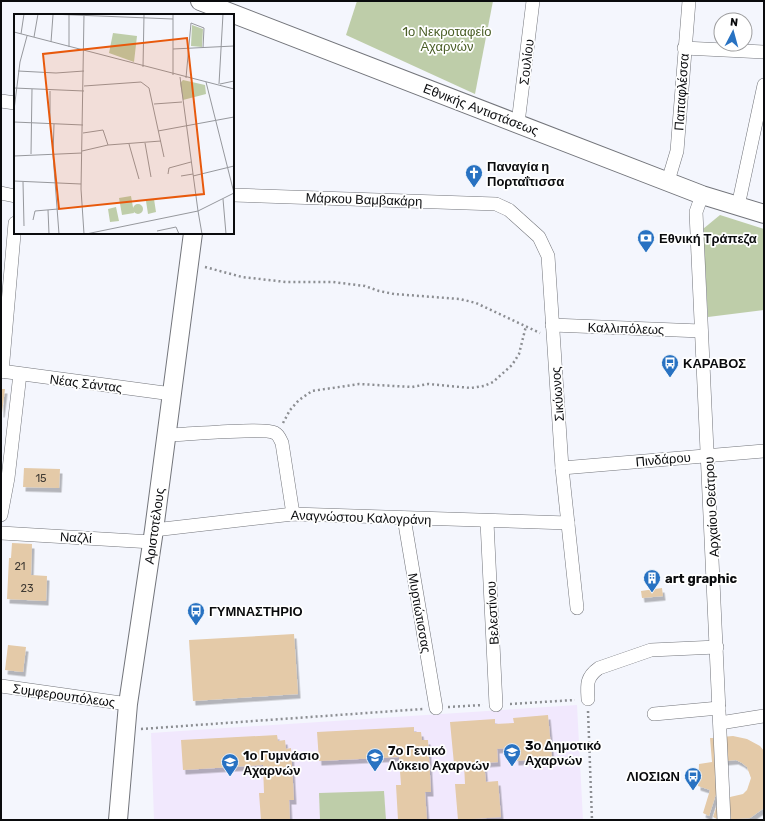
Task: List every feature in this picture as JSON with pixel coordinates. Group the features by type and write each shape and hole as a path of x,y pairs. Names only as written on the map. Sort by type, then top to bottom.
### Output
{"street":[{"name":"Εθνικής Αντιστάσεως","path":"200,1 233,14"},
{"name":"Σουλίου","path":"518,123 533,1"},
{"name":"Παπαφλέσσα","path":"668,181 677,151 684,48 689,1"},
{"name":"Εθνικής Αντιστάσεως","path":"234,14 702,195 764,214"},
{"path":"684,48 764,52"},
{"path":"738,206 764,85"},
{"path":"1,101 14,103"},
{"path":"1,193 14,196"},
{"name":"Μάρκου Βαμβακάρη","path":"234,195 496,204"},
{"name":"Αρχαίου Θεάτρου","path":"702,195 696,212 724,820"},
{"name":"Σικύωνος","path":"496,204 509,210 539,236 548,256 551,280 552,331 562,468 577,608"},
{"path":"2,371 14,234"},
{"name":"Αριστοτέλους","path":"118,820 124,730 153,536 193,234"},
{"name":"Καλλιπόλεως","path":"552,331 701,331"},
{"name":"Νέας Σάντας","path":"2,371 172,394"},
{"path":"1,515 8,478 20,374"},
{"path":"166,435 254,431 274,432 279,436 282,443 293,514"},
{"name":"Πινδάρου","path":"562,468 764,451"},
{"name":"Αναγνώστου Καλογράνη","path":"153,536 293,514 487,522 568,523"},
{"name":"Μυρτιώτισσας","path":"404,518 436,708"},
{"name":"Βελεστίνου","path":"487,522 496,705"},
{"name":"Ναζλί","path":"1,533 153,536"},
{"path":"588,699 586,681 592,672 599,668 651,650 717,647"},
{"name":"Συμφερουπόλεως","path":"1,686 128,704"},
{"path":"654,714 719,708"},
{"path":"720,724 764,716"}],"path":[{"path":"189,263 242,277 286,282 333,282 365,286 379,292 460,299 476,303 526,326 552,331"},
{"path":"274,432 285,421 290,410 299,400 312,391 359,384 412,387 428,384 471,388 484,386 493,382 512,365 519,354 526,326"},
{"path":"124,730 588,699 592,820"}],"shaded area":[{"path":"577,705 583,820 154,820 151,733"}],"green space":[{"name":"1ο Νεκροταφείο Αχαρνών","path":"357,1 493,1 475,94 346,35"},
{"path":"720,215 764,229 764,310 708,317 703,229"},
{"path":"384,791 386,820 320,820 319,793"}],"building":[{"path":"1,389 5,389 2,413 1,413"},
{"path":"24,468 60,469 59,488 23,487"},
{"path":"12,543 32,544 31,575 47,576 46,601 7,599 9,558 11,558"},
{"name":"art graphic","path":"662,588 663,596 642,598 641,591"},
{"path":"294,634 298,694 193,701 189,640"},
{"path":"8,645 26,647 23,672 5,670"},
{"path":"548,715 552,758 516,761 515,747 497,749 498,762 484,763 486,782 498,781 501,817 458,820 455,784 465,784 464,764 454,764 450,722 495,719 495,724 514,723 513,718"},
{"path":"414,727 414,732 421,732 422,740 428,740 431,792 425,792 427,820 398,820 396,785 401,785 399,757 319,761 317,732"},
{"path":"277,735 278,741 285,740 286,749 291,748 294,800 289,800 290,820 261,820 259,793 264,793 263,765 183,770 181,740"},
{"path":"733,736 747,739 760,746 764,751 764,808 750,818 719,820 713,817 721,793 730,797 743,794 747,790 751,778 747,767 742,763 736,760 724,761 721,737"},
{"path":"710,738 717,738 717,791 709,816 703,813 710,790 698,786 699,764 712,762"}],"place":[{"name":"Παναγία η Πορταΐτισσα","path":"474,188"},
{"name":"Εθνική Τράπεζα","path":"646,253"},
{"name":"ΚΑΡΑΒΟΣ","path":"670,378"},
{"name":"art graphic","path":"652,593"},
{"name":"ΓΥΜΝΑΣΤΗΡΙΟ","path":"196,626"},
{"name":"3ο Δημοτικό Αχαρνών","path":"512,767"},
{"name":"7ο Γενικό Λύκειο Αχαρνών","path":"375,772"},
{"name":"1ο Γυμνάσιο Αχαρνών","path":"230,777"},
{"name":"ΛΙΟΣΙΩΝ","path":"693,791"}]}
